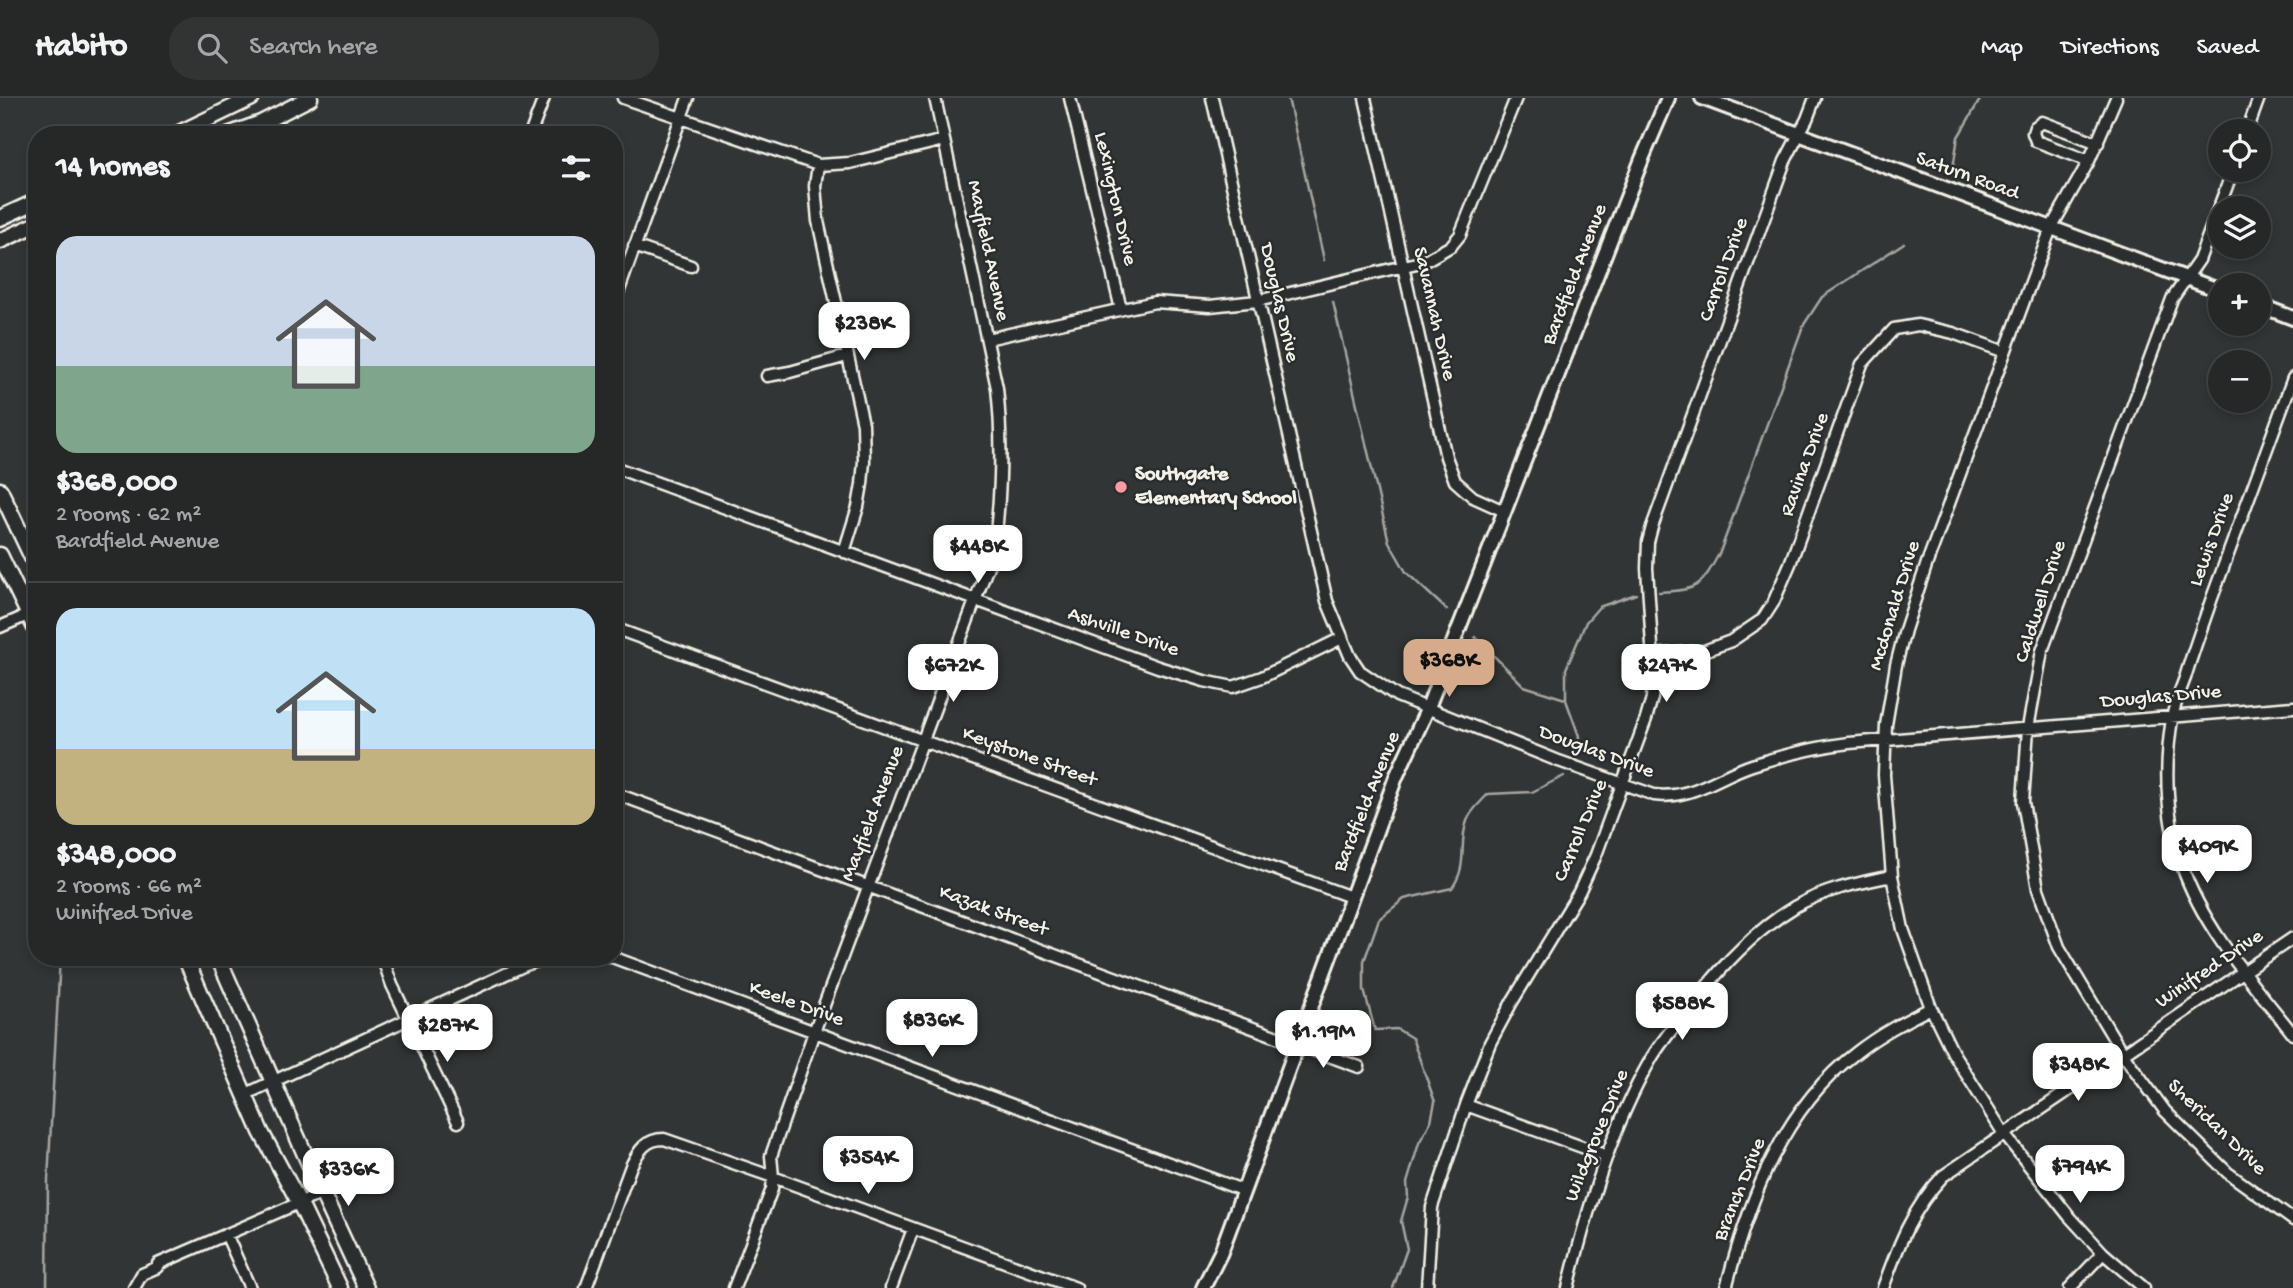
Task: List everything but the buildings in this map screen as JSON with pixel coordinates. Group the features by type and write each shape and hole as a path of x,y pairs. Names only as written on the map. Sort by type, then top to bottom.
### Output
{"main road":[{"path":"251,126 310,98"},
{"path":"193,126 248,99 261,122"},
{"path":"0,218 28,205"},
{"path":"0,241 28,228"},
{"path":"0,490 28,549"},
{"path":"0,506 14,519"},
{"path":"0,555 28,606"},
{"path":"189,966 261,1132 300,1204 340,1288"},
{"path":"222,966 366,1288"}],"street":[{"path":"533,126 544,98"},
{"path":"623,98 818,164 850,163 944,140"},
{"path":"623,278 688,98"},
{"name":"Mayfield Avenue","path":"734,1288 772,1189 771,1156 814,1032 995,550 1001,501 1001,427 997,388 935,98"},
{"name":"Lexington Drive","path":"1070,98 1121,309"},
{"name":"Douglas Drive","path":"1212,98 1328,601 1342,638 1360,671 1397,696 1556,760 1654,795 1684,795 1750,766 1816,747 2293,707"},
{"name":"Savannah Drive","path":"1365,98 1446,457 1455,481 1473,497 1503,511"},
{"path":"987,339 1155,302 1210,306 1257,301 1425,261 1451,246 1460,235 1516,98"},
{"name":"Bardfield Avenue","path":"1203,1288 1221,1252 1396,777 1427,710 1503,511 1668,98"},
{"name":"Saturn Road","path":"1702,98 2208,286"},
{"name":"Carroll Drive","path":"1427,1288 1432,1207 1466,1105 1490,1043 1506,1012 1579,891 1596,855 1652,698 1653,655 1647,568 1648,542 1652,527 1781,174 1815,98"},
{"name":"Mcdonald Drive","path":"2116,98 2098,143 2051,228 1905,630 1896,665 1885,741 1884,775 1892,876 1903,929 1931,1008 1953,1053 2004,1134 2069,1216 2103,1253 2144,1288"},
{"path":"2251,119 2259,98"},
{"path":"2089,161 2036,141 2033,133 2035,127 2042,122 2098,143"},
{"path":"818,164 815,186 818,221 863,424 864,461 858,507 844,552"},
{"name":"Caldwell Drive","path":"2123,1054 2059,947 2038,889 2023,802 2028,728 2042,651 2172,299 2199,260 2228,182"},
{"path":"634,246 691,266"},
{"path":"2271,310 2293,318"},
{"name":"Ravina Drive","path":"1653,655 1704,651 1731,641 1762,620 1773,603 1790,564 1862,364 1894,329 1918,325 1953,333 2005,352"},
{"path":"767,376 847,356"},
{"name":"Lewis Drive","path":"2293,378 2203,623 2172,716 2168,786 2173,833 2194,895 2209,923 2243,971 2293,1034"},
{"name":"Ashville Drive","path":"623,470 975,601 1204,681 1233,687 1262,677 1342,638"},
{"path":"0,627 28,615"},
{"name":"Keystone Street","path":"623,631 1351,897"},
{"name":"Kazak Street","path":"623,796 1359,1067"},
{"name":"Wildgrove Drive","path":"1568,1288 1580,1238 1607,1156 1633,1093 1652,1056 1718,972 1756,934 1798,906 1842,887 1892,876"},
{"name":"Winifred Drive","path":"1883,1288 1909,1222 1930,1190 1943,1176 2293,938"},
{"name":"Keele Drive","path":"623,961 1242,1190"},
{"path":"385,966 458,1122"},
{"path":"244,1095 523,966"},
{"name":"Branch Drive","path":"1726,1288 1740,1239 1766,1170 1796,1115 1820,1086 1856,1053 1894,1027 1931,1008"},
{"name":"Sheridan Drive","path":"2123,1054 2165,1111 2228,1173 2293,1220"},
{"path":"1466,1105 1607,1156"},
{"path":"586,1288 631,1166 640,1149 653,1139 664,1139 913,1228 1046,1283 1076,1288"},
{"path":"134,1288 142,1274 158,1267 158,1264 322,1193"},
{"path":"891,1288 913,1228"},
{"path":"226,1234 250,1288"},
{"path":"2070,1288 2103,1253"}],"waterway":[{"path":"1288,98 1324,260"},
{"path":"1953,168 1958,137 1981,98"},
{"path":"1659,592 1691,588 1703,580 1714,564 1803,326 1822,297 1904,243"},
{"path":"1333,302 1389,542 1406,572 1447,610"},
{"path":"1577,752 1579,736 1566,700 1566,669 1586,622 1599,607 1636,594"},
{"path":"1475,637 1524,686 1565,699"},
{"path":"1393,1288 1407,1249 1401,1221 1408,1197 1407,1183 1419,1143 1431,1121 1435,1102 1412,1038 1397,1029 1375,1030 1364,990 1364,961 1379,919 1404,899 1452,888 1462,863 1464,830 1468,817 1488,794 1532,792 1564,776"},
{"path":"47,1288 48,1180 60,966"}],"place":[{"name":"Southgate Elementary School","path":"1121,487"}]}
